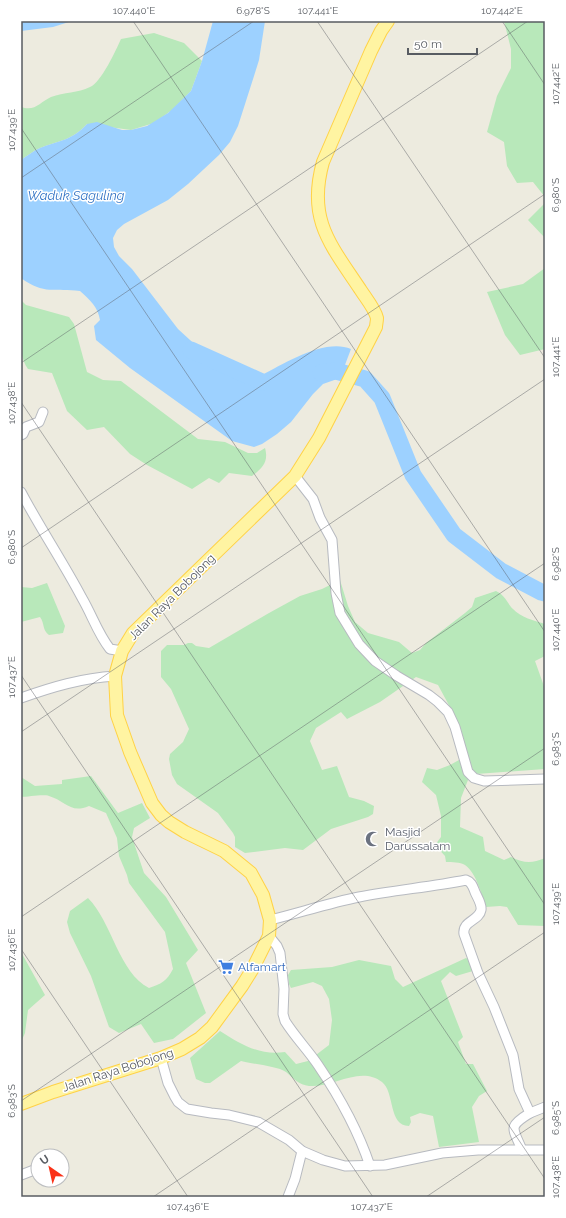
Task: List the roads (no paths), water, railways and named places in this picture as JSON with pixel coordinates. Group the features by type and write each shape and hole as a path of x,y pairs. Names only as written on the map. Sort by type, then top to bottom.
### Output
{"main road":[{"name":"Jalan Raya Bobojong","path":"21,1104 53,1092 161,1058 182,1049 200,1038 212,1027 242,986 255,965 269,936 270,920 263,895 251,873 224,851 185,832 169,822 152,803 116,715 115,676 122,651 133,633 295,476 319,438 336,401 376,327 377,318 371,304 340,260 326,236 320,222 317,198 319,177 326,156 381,31 388,21"}],"street":[{"path":"21,435 26,427 39,422 43,412"},
{"path":"295,476 314,499 320,518 332,540 336,593 340,613 359,644 375,661 396,676 429,694 448,712 455,727 468,772 474,778 484,781 545,779"},
{"path":"21,492 82,597 102,639 110,649 122,651"},
{"path":"21,698 83,679 115,676"},
{"path":"270,920 358,898 410,888 430,887 466,880 469,881 481,904 481,909 479,914 465,926 463,929 464,934 478,973 514,1055 520,1089 530,1113"},
{"path":"269,936 280,952 284,989 285,1021 318,1065 344,1106 357,1132 370,1166"},
{"path":"161,1058 168,1083 175,1097 182,1106 187,1109 228,1115 258,1122 289,1140 302,1151 323,1160 345,1166 370,1166 408,1161 442,1153 478,1150 545,1150"},
{"path":"522,1150 514,1129 514,1125 517,1121 530,1113 545,1107"},
{"path":"288,1197 295,1179 302,1151"}],"water":[{"path":"21,21 72,21 53,27 21,31"},
{"name":"Waduk Saguling","path":"213,21 265,21 259,60 238,126 230,142 219,155 188,184 168,200 124,224 117,230 113,238 114,247 119,256 132,269 178,329 225,372 255,373 262,375 305,353 317,349 341,346 351,349 340,378 323,384 313,394 291,422 277,434 262,444 254,447 232,441 130,368 96,340 94,326 100,320 99,315 93,304 80,291 43,289 36,287 21,278 21,160 40,148 71,137 87,124 97,122 122,130 131,130 147,126 168,113 191,91 202,61"}],"waterway":[{"path":"191,350 262,382"},
{"path":"321,373 336,371 365,379 382,398 413,475 454,535 501,571 545,593"}],"place":[{"name":"Masjid Darussalam","path":"373,839"},
{"name":"Alfamart","path":"226,967"}]}
